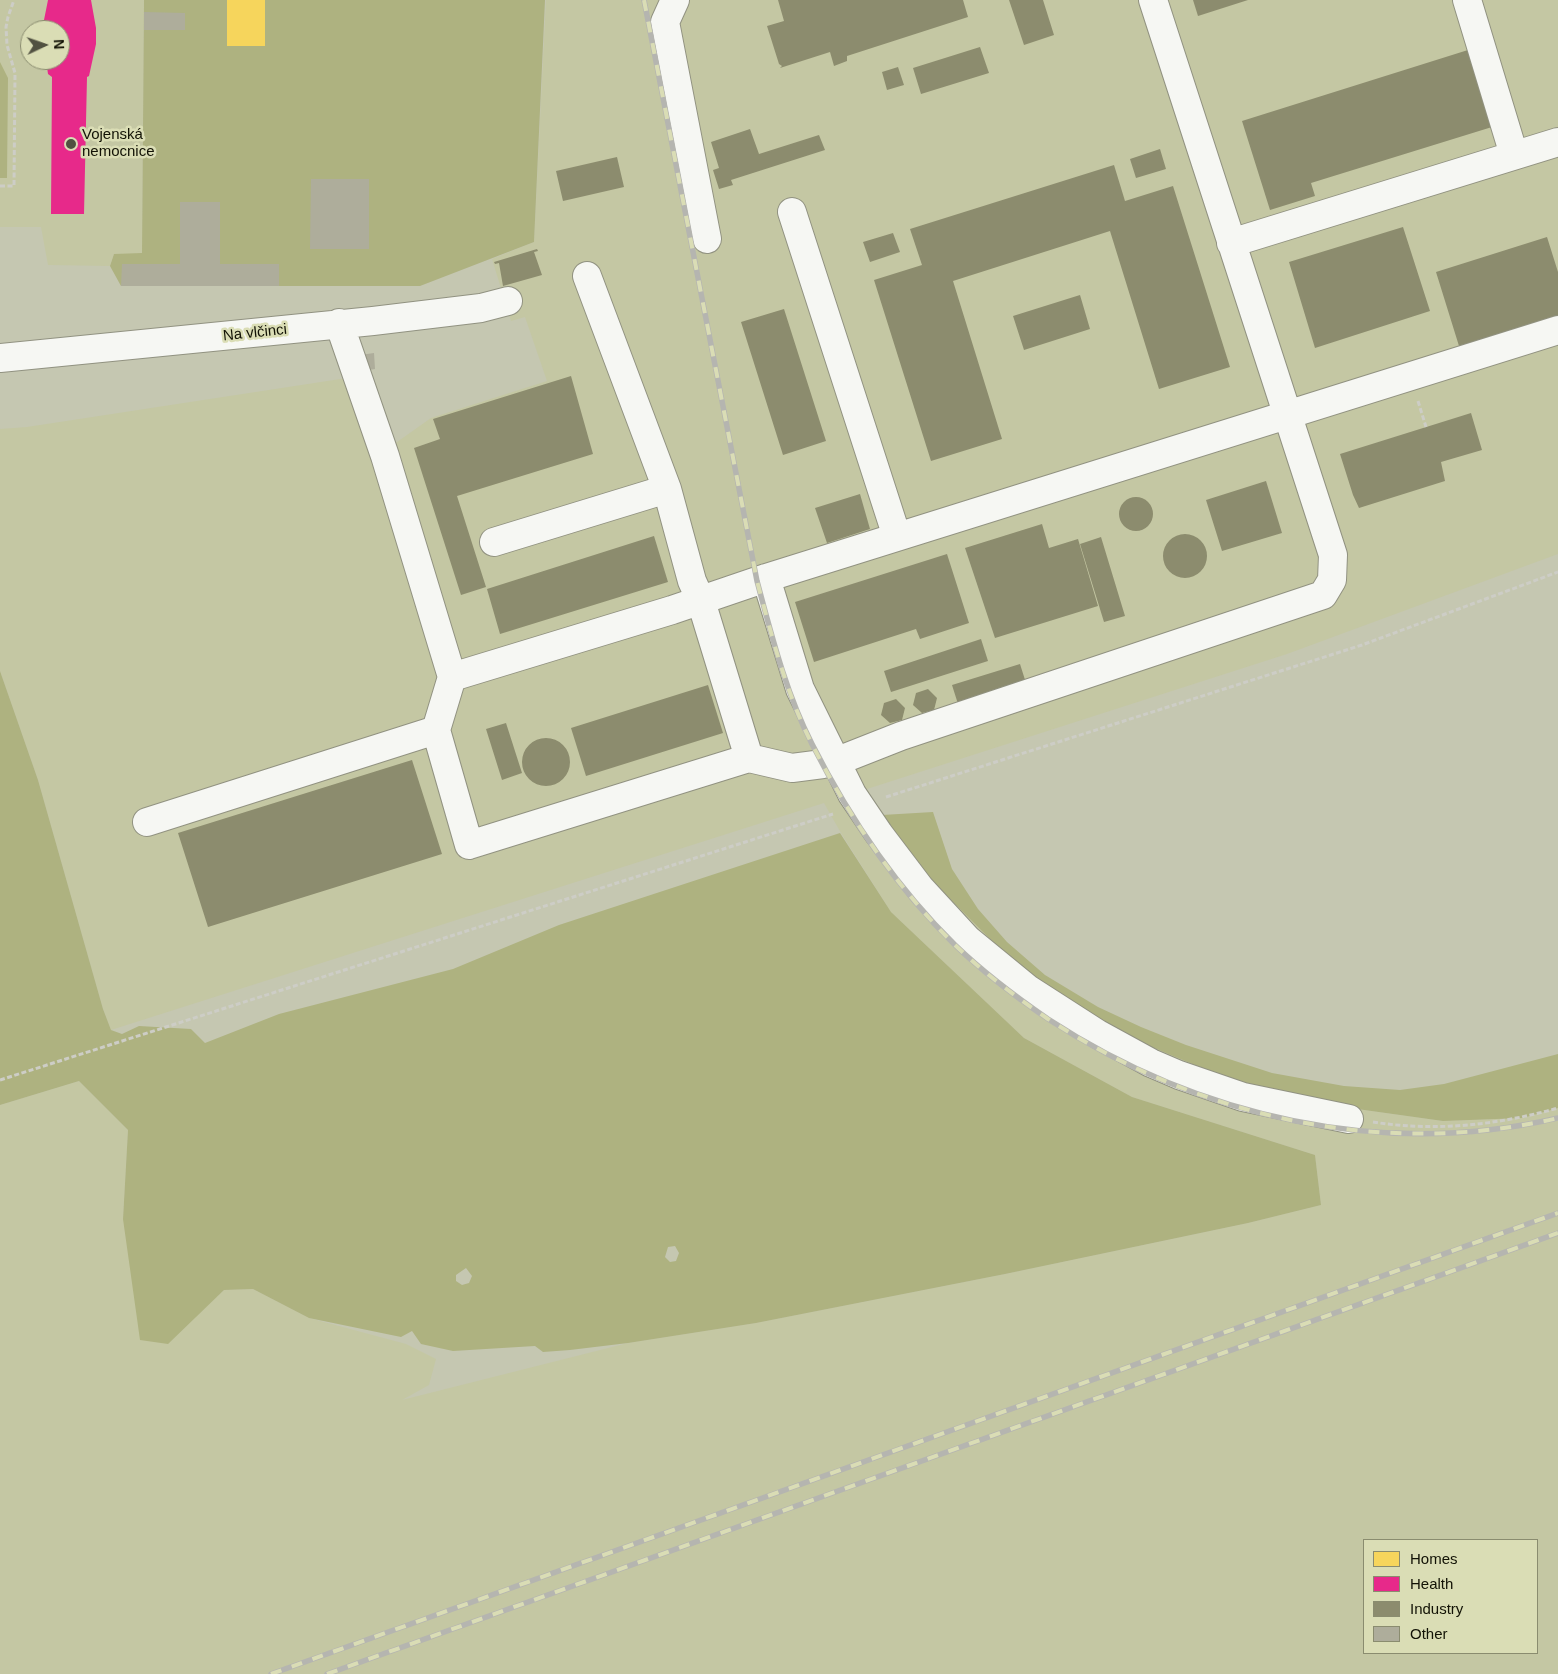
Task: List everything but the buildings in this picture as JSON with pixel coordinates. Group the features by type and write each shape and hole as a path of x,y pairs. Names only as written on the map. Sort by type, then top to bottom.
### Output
{"street":[{"path":"675,0 665,22 707,238"},
{"path":"339,323 384,456 452,677 436,730 470,845 749,758 792,768 835,762 901,736 1323,595 1332,580 1333,555 1153,0"},
{"path":"1467,0 1514,155"},
{"path":"1232,243 1558,142"},
{"path":"792,212 897,537"},
{"path":"586,276 667,489 692,581 749,758"},
{"name":"Na vlčinci","path":"0,358 84,351 481,308 508,301"},
{"path":"452,677 700,601 766,578 1558,330"},
{"path":"494,542 667,489"},
{"path":"766,578 800,689 852,794 879,834 920,888 967,939 1028,989 1098,1034 1151,1063 1179,1075 1243,1097 1349,1118"},
{"path":"147,822 436,730"}],"path":[{"path":"0,186 14,186 15,73 6,36 8,16 14,0"},
{"path":"0,36 6,36"},
{"path":"0,1080 1362,645 1558,572"},
{"path":"1349,1118 1390,1125 1447,1128 1523,1118 1558,1108"}],"shaded area":[{"name":"Vojenská nemocnice","path":"0,0 144,0 142,254 114,254 110,266 48,265 41,227 0,227"},
{"path":"144,0 545,0 534,242 420,286 121,286 110,266 114,254 142,253"},
{"path":"546,0 1558,0 1558,554 1287,654 867,789 882,815 1024,973 1116,1032 1343,1107 1443,1121 1523,1118 1558,1108 1558,1674 0,1674 0,1105 79,1081 128,1130 123,1219 201,1311 224,1290 253,1289 309,1318 406,1344 436,1359 429,1385 402,1400 628,1343 756,1323 1005,1274 1248,1223 1321,1205 1315,1155 1132,1097 1024,1038 891,912 824,803 111,1030 103,1009 38,780 0,671 0,429 27,427 347,378 373,459 431,418 547,381 525,317 511,321 492,259 534,242"},
{"path":"0,62 8,78 7,178 0,178"},
{"path":"0,671 38,780 103,1009 111,1030 122,1034 139,1026 191,1029 205,1043 279,1014 453,969 559,925 840,833 891,912 1024,1038 1132,1097 1315,1155 1321,1205 1248,1223 1005,1274 756,1323 570,1350 543,1352 535,1346 453,1351 421,1344 412,1331 401,1337 309,1318 253,1289 224,1290 168,1344 140,1340 123,1219 128,1130 79,1081 0,1105","holes":["675,1246 679,1253 676,1261 670,1262 665,1257 668,1247","466,1268 472,1276 469,1283 462,1285 456,1281 456,1275"]},
{"path":"933,812 952,869 978,909 1007,942 1045,975 1098,1007 1186,1045 1272,1073 1344,1086 1400,1090 1444,1084 1558,1054 1558,1108 1523,1118 1443,1121 1343,1107 1233,1081 1116,1032 1024,973 928,877 882,815"}],"railway":[{"path":"644,0 757,581 774,644 787,685 803,725 826,771 858,825 913,900 966,955 1000,984 1048,1019 1106,1053 1166,1082 1229,1104 1293,1121 1359,1131 1425,1134 1492,1130 1558,1118"},
{"path":"271,1674 1558,1213"},
{"path":"327,1674 1558,1233"}],"place":[{"name":"Vojenská nemocnice","path":"71,144"}]}
